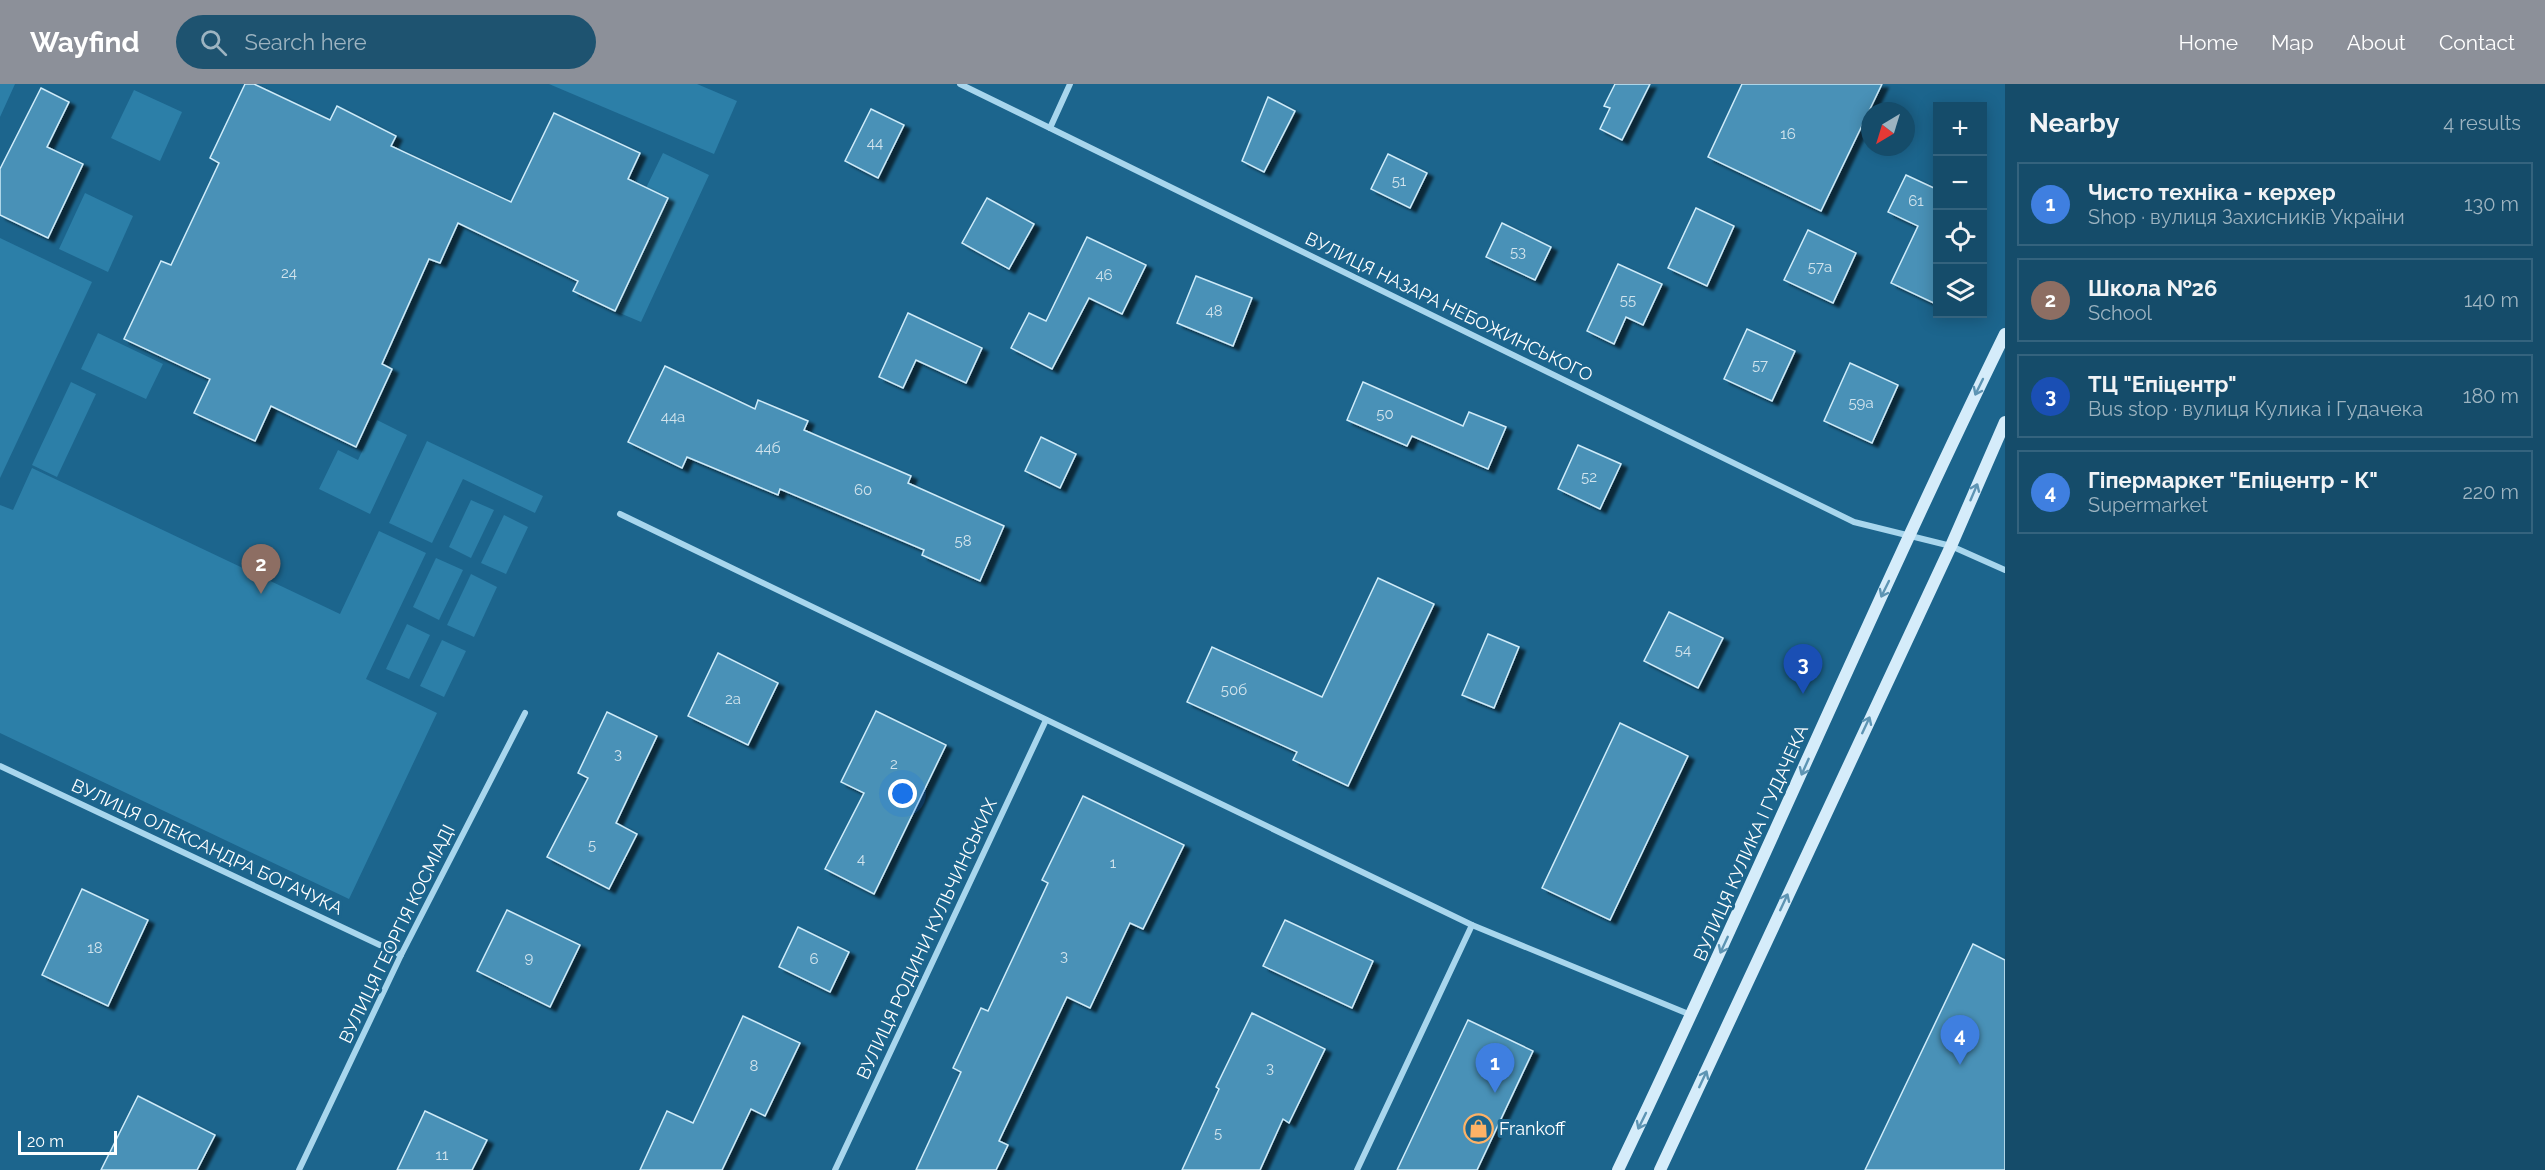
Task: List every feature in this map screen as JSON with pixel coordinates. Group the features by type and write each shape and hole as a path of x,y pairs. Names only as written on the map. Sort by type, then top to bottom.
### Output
{"main road":[{"name":"ВУЛИЦЯ КУЛИКА І ГУДАЧЕКА","path":"1618,1170 1692,1016 1869,621 1911,537 1952,443 2005,334"},
{"path":"1660,1170 1951,546 2005,422"}],"street":[{"name":"ВУЛИЦЯ НАЗАРА НЕБОЖИНСЬКОГО","path":"960,84 1854,522 1951,546 2005,570"},
{"path":"1050,128 1070,84"},
{"path":"620,514 1472,926 1692,1016"},
{"name":"ВУЛИЦЯ ГЕОРГІЯ КОСМІАДІ","path":"299,1170 401,954 525,713"},
{"name":"ВУЛИЦЯ РОДИНИ КУЛЬЧИНСЬКИХ","path":"835,1170 1046,720"},
{"name":"ВУЛИЦЯ ОЛЕКСАНДРА БОГАЧУКА","path":"0,766 401,954"},
{"path":"1358,1170 1472,926"}],"shaded area":[{"path":"0,84 15,84 0,117"},
{"path":"549,84 697,84 737,101 714,154"},
{"path":"134,90 182,112 160,161 111,138"},
{"path":"663,153 709,175 641,322 615,311 667,198 646,188"},
{"path":"85,193 133,216 108,272 59,249"},
{"path":"0,238 92,282 0,478"},
{"path":"98,333 163,364 146,399 81,369"},
{"path":"71,382 96,394 57,477 32,465"},
{"path":"377,420 407,435 370,514 319,489 338,450 358,460"},
{"path":"427,441 543,496 535,513 463,479 432,543 389,523"},
{"path":"32,468 340,614 379,531 426,553 366,679 437,713 349,899 0,733 0,505 13,510"},
{"path":"471,500 494,510 471,558 449,547"},
{"path":"504,515 528,527 506,574 481,563"},
{"path":"436,558 463,570 439,620 413,607"},
{"path":"471,574 497,587 474,637 447,625"},
{"path":"407,624 430,635 409,679 386,669"},
{"path":"442,640 466,651 444,697 420,686"}],"building":[{"path":"245,84 254,84 330,120 337,106 396,136 391,146 511,202 554,113 640,153 628,179 668,198 615,311 573,291 578,281 458,223 440,263 429,259 382,364 392,369 356,447 271,406 255,441 194,413 210,379 124,339 161,261 171,265 219,163 210,158"},
{"path":"1615,84 1650,84 1622,140 1600,129 1610,108 1604,106"},
{"path":"1742,84 1882,84 1873,102 1861,102 1861,128 1821,211 1708,157"},
{"path":"41,88 69,102 47,147 83,164 48,238 0,215 0,169"},
{"path":"1268,97 1295,111 1264,172 1242,161"},
{"path":"871,109 904,125 878,178 845,161"},
{"path":"1388,154 1427,173 1410,208 1371,189"},
{"path":"1906,175 1933,188 1933,303 1891,283 1918,226 1888,212"},
{"path":"987,198 1034,224 1009,269 962,243"},
{"path":"1696,208 1734,226 1707,286 1668,268"},
{"path":"1502,223 1551,247 1535,280 1486,257"},
{"path":"1808,230 1856,253 1833,303 1784,280"},
{"path":"1087,237 1146,265 1122,314 1089,298 1052,369 1011,348 1029,313 1046,321"},
{"path":"1618,264 1662,284 1643,325 1626,317 1614,344 1587,331"},
{"path":"1196,276 1252,298 1233,346 1177,323"},
{"path":"908,313 982,348 966,383 916,360 903,388 879,377"},
{"path":"1747,329 1795,351 1772,401 1724,379"},
{"path":"1850,363 1898,385 1872,443 1824,421"},
{"path":"665,366 755,409 758,400 808,421 804,430 911,476 908,483 1004,526 980,581 922,555 924,550 780,489 778,495 687,457 682,468 628,442"},
{"path":"1363,382 1463,426 1469,412 1506,427 1488,469 1412,436 1407,446 1347,420"},
{"path":"1041,437 1076,454 1060,488 1025,471"},
{"path":"1578,445 1621,464 1600,509 1558,489"},
{"path":"1378,578 1434,604 1348,786 1293,760 1297,752 1187,702 1212,647 1322,697"},
{"path":"1669,612 1723,638 1698,688 1644,661"},
{"path":"1488,634 1519,647 1494,708 1462,695"},
{"path":"718,653 778,683 748,745 688,716"},
{"path":"876,711 946,745 874,894 825,869 864,793 841,782"},
{"path":"607,712 657,736 616,823 637,834 609,889 547,857 588,778 578,773"},
{"path":"1620,723 1688,756 1610,920 1542,888"},
{"path":"1083,796 1184,845 1143,929 1130,923 1090,1008 1067,997 999,1141 1008,1145 996,1170 916,1170 961,1072 953,1068 981,1008 988,1011 1048,883 1042,880"},
{"path":"82,889 148,920 108,1006 42,975"},
{"path":"507,910 580,945 550,1007 477,971"},
{"path":"1285,920 1373,961 1352,1008 1263,966"},
{"path":"798,927 849,952 830,992 779,967"},
{"path":"1973,944 2005,960 2005,1170 1865,1170"},
{"path":"1252,1013 1325,1049 1289,1123 1283,1119 1260,1170 1182,1170 1219,1089 1216,1087"},
{"path":"743,1016 800,1043 765,1116 751,1109 722,1170 640,1170 667,1111 693,1123"},
{"path":"1468,1020 1533,1051 1477,1170 1397,1170"},
{"path":"138,1096 215,1135 197,1170 101,1170"},
{"path":"425,1111 487,1140 472,1170 397,1170"}],"place":[{"name":"Школа №26","path":"261,594"},
{"name":"ТЦ \"Епіцентр\"","path":"1803,694"},
{"name":"Гіпермаркет \"Епіцентр - К\"","path":"1960,1065"},
{"name":"Чисто техніка - керхер","path":"1495,1093"},
{"name":"Frankoff","path":"1478,1129"}]}
